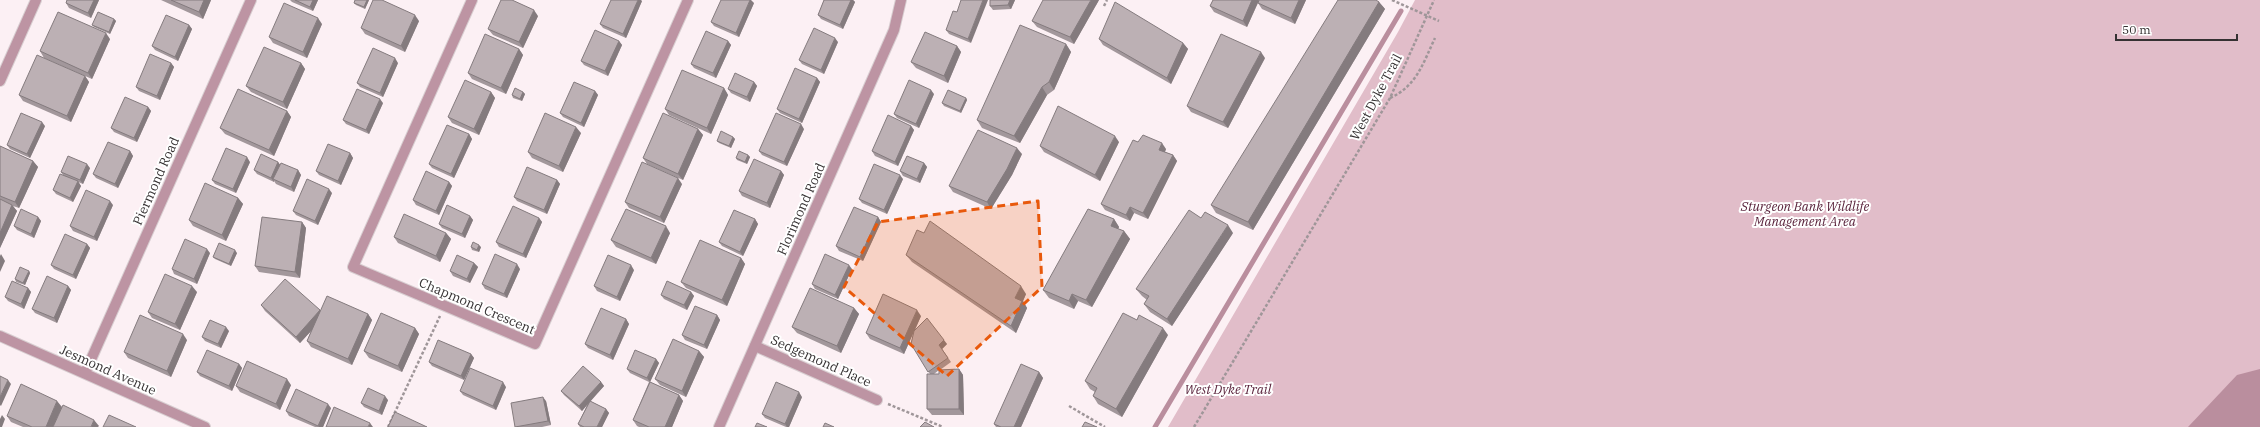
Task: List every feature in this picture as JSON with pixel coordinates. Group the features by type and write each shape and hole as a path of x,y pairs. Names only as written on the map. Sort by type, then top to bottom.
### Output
{"street":[{"path":"0,81 36,0"},
{"name":"Piermond Road","path":"85,374 251,0"},
{"name":"Chapmond Crescent","path":"472,0 353,267 444,307 535,344 688,0"},
{"name":"Florimond Road","path":"719,427 894,30 901,0"},
{"name":"Jesmond Avenue","path":"0,336 204,427"},
{"name":"Sedgemond Place","path":"755,346 877,400"}],"path":[{"path":"1104,6 1107,0"},
{"path":"1392,0 1439,21"},
{"name":"West Dyke Trail","path":"1194,427 1390,98 1434,0"},
{"path":"1390,98 1407,89 1415,80 1435,38"},
{"path":"388,427 444,307"},
{"path":"877,400 943,427"},
{"path":"1069,406 1105,427"}],"highlighted area":[{"path":"1038,201 1042,287 947,376 844,287 878,222"}],"green space":[{"name":"Sturgeon Bank Wildlife Management Area","path":"1415,0 2260,0 2260,427 1168,427 1398,32"}],"shaded area":[{"path":"2260,369 2260,427 2188,427 2237,375"}],"building":[{"path":"67,0 94,0 88,13 66,3"},
{"path":"171,0 204,0 199,12"},
{"path":"295,0 313,0 310,7"},
{"path":"355,0 367,0 364,7 354,3"},
{"path":"373,0 382,0 415,15 401,46 361,28"},
{"path":"501,0 512,0 534,10 519,42 488,29"},
{"path":"611,0 638,0 623,34 600,24"},
{"path":"721,0 750,0 736,33 711,22"},
{"path":"824,0 851,0 840,25 818,15"},
{"path":"961,0 983,0 968,39 946,30 953,11 957,12"},
{"path":"990,0 1010,0 1008,5 990,6"},
{"path":"1043,0 1091,0 1070,37 1032,21"},
{"path":"1213,0 1252,0 1243,21 1210,6"},
{"path":"1259,0 1299,0 1291,18 1258,3"},
{"path":"1338,0 1376,0 1379,2 1248,222 1211,205"},
{"path":"1115,2 1183,43 1167,78 1099,39"},
{"path":"284,3 318,18 303,52 269,37"},
{"path":"58,12 106,33 88,73 40,51"},
{"path":"98,12 114,19 109,32 92,25"},
{"path":"166,15 189,25 175,57 152,46"},
{"path":"1020,25 1066,44 1049,82 1042,87 1014,136 977,120"},
{"path":"814,28 835,38 821,70 799,60"},
{"path":"595,30 619,41 605,71 581,61"},
{"path":"706,31 728,41 713,73 691,64"},
{"path":"925,32 957,46 944,76 911,62"},
{"path":"485,34 519,49 501,88 468,73"},
{"path":"1221,34 1261,52 1223,122 1187,106"},
{"path":"264,47 301,63 283,102 246,86"},
{"path":"373,48 395,58 380,93 357,83"},
{"path":"150,54 171,63 157,96 136,87"},
{"path":"37,55 85,76 67,116 19,95"},
{"path":"795,68 817,78 799,119 777,109"},
{"path":"682,70 724,88 707,128 665,109"},
{"path":"735,73 754,82 747,97 728,89"},
{"path":"465,80 491,92 474,129 448,117"},
{"path":"909,80 931,90 916,124 894,114"},
{"path":"574,82 595,91 581,123 560,113"},
{"path":"515,88 523,92 520,99 512,95"},
{"path":"238,89 287,111 269,150 220,128"},
{"path":"357,89 380,99 366,130 343,120"},
{"path":"948,90 966,98 960,111 942,103"},
{"path":"125,97 148,107 134,138 111,128"},
{"path":"1058,106 1115,136 1095,175 1040,146"},
{"path":"21,113 42,122 27,154 7,145"},
{"path":"545,113 576,127 559,166 528,152"},
{"path":"663,113 698,129 678,174 643,158"},
{"path":"776,113 801,124 784,162 759,151"},
{"path":"888,115 911,126 895,162 872,151"},
{"path":"447,125 469,134 451,174 429,164"},
{"path":"978,130 1017,148 1007,169 987,202 949,186"},
{"path":"721,131 733,137 729,146 717,141"},
{"path":"1143,135 1162,143 1159,150 1173,155 1143,213 1130,207 1126,215 1101,204 1133,140 1138,142"},
{"path":"108,142 130,151 115,184 93,174"},
{"path":"328,144 350,153 338,181 316,171"},
{"path":"0,146 33,161 15,202 0,196"},
{"path":"226,148 247,157 233,189 212,180"},
{"path":"739,151 748,155 745,162 736,158"},
{"path":"261,154 278,162 271,178 254,170"},
{"path":"68,156 87,164 80,180 61,172"},
{"path":"907,156 924,163 917,179 900,171"},
{"path":"754,159 781,171 767,203 739,191"},
{"path":"642,162 678,178 660,217 625,202"},
{"path":"281,163 298,170 291,187 273,179"},
{"path":"874,164 900,175 884,210 859,199"},
{"path":"527,167 557,180 544,210 514,197"},
{"path":"426,171 449,182 436,211 413,200"},
{"path":"60,174 78,181 70,198 53,190"},
{"path":"307,179 329,189 315,221 293,211"},
{"path":"205,183 238,198 222,235 189,220"},
{"path":"86,190 110,201 94,237 70,226"},
{"path":"0,199 12,205 0,233"},
{"path":"447,205 470,216 462,234 439,224"},
{"path":"513,206 539,218 523,254 496,242"},
{"path":"854,207 878,217 860,257 836,246"},
{"path":"21,209 38,217 31,234 14,226"},
{"path":"626,209 666,226 651,258 611,240"},
{"path":"1088,209 1114,219 1111,226 1124,231 1086,300 1072,294 1069,301 1043,290"},
{"path":"734,210 755,219 740,252 719,242"},
{"path":"1189,210 1201,218 1205,212 1228,225 1167,319 1144,304 1149,296 1136,289"},
{"path":"404,214 446,233 436,256 394,237"},
{"path":"262,217 302,222 295,272 255,266"},
{"path":"930,221 1021,286 1015,298 1022,301 1011,326 906,255 917,230 924,233"},
{"path":"65,234 87,244 73,275 51,265"},
{"path":"185,239 207,249 194,279 172,269"},
{"path":"700,240 741,258 722,300 681,282"},
{"path":"473,242 479,245 477,250 471,247"},
{"path":"219,243 235,250 229,264 213,257"},
{"path":"495,254 517,264 504,294 482,284"},
{"path":"825,254 849,265 835,295 812,284"},
{"path":"457,255 474,263 467,279 450,271"},
{"path":"608,255 631,265 617,297 594,286"},
{"path":"20,267 29,271 23,283 15,279"},
{"path":"165,274 192,286 175,324 148,312"},
{"path":"47,276 68,286 54,318 32,309"},
{"path":"285,279 320,310 296,337 261,305"},
{"path":"12,281 28,288 21,304 5,297"},
{"path":"667,281 691,292 684,305 661,295"},
{"path":"810,288 854,308 837,346 792,327"},
{"path":"883,294 917,310 900,348 866,333"},
{"path":"327,296 368,314 348,359 307,341"},
{"path":"695,306 717,315 704,345 682,335"},
{"path":"601,308 626,319 610,355 585,344"},
{"path":"381,313 415,328 398,366 364,351"},
{"path":"1123,313 1137,320 1139,315 1163,328 1116,409 1093,396 1097,388 1085,381"},
{"path":"140,315 183,334 167,371 124,352"},
{"path":"927,318 944,340 939,345 948,358 928,372 911,344 914,331"},
{"path":"210,320 226,327 218,344 202,337"},
{"path":"673,339 699,351 682,391 655,379"},
{"path":"438,340 471,354 461,376 429,362"},
{"path":"207,350 239,364 229,386 197,372"},
{"path":"635,350 656,359 647,378 627,369"},
{"path":"247,361 287,379 276,404 236,386"},
{"path":"1021,364 1039,372 1014,427 1001,427 994,424"},
{"path":"583,366 601,382 579,406 561,391"},
{"path":"470,368 503,382 493,406 460,391"},
{"path":"959,369 959,409 927,409 927,374 939,374 939,370"},
{"path":"0,376 8,380 0,397"},
{"path":"650,382 679,395 665,427 649,427 633,420"},
{"path":"776,382 799,392 785,424 762,414"},
{"path":"21,384 57,401 46,427 32,427 7,416"},
{"path":"368,388 385,396 379,411 361,403"},
{"path":"296,389 328,404 318,426 286,411"},
{"path":"543,397 548,421 515,427 511,403"},
{"path":"590,401 606,409 597,427 584,427 578,424"},
{"path":"63,405 94,420 91,427 53,427"},
{"path":"334,407 370,423 368,427 326,427"},
{"path":"395,412 427,427 388,427"},
{"path":"109,415 136,427 103,427"},
{"path":"925,422 934,427 920,427"},
{"path":"1085,422 1097,427 1082,427"},
{"path":"757,423 767,427 755,427"},
{"path":"825,423 834,427 823,427"}],"waterway":[{"path":"1155,427 1401,11"}]}
